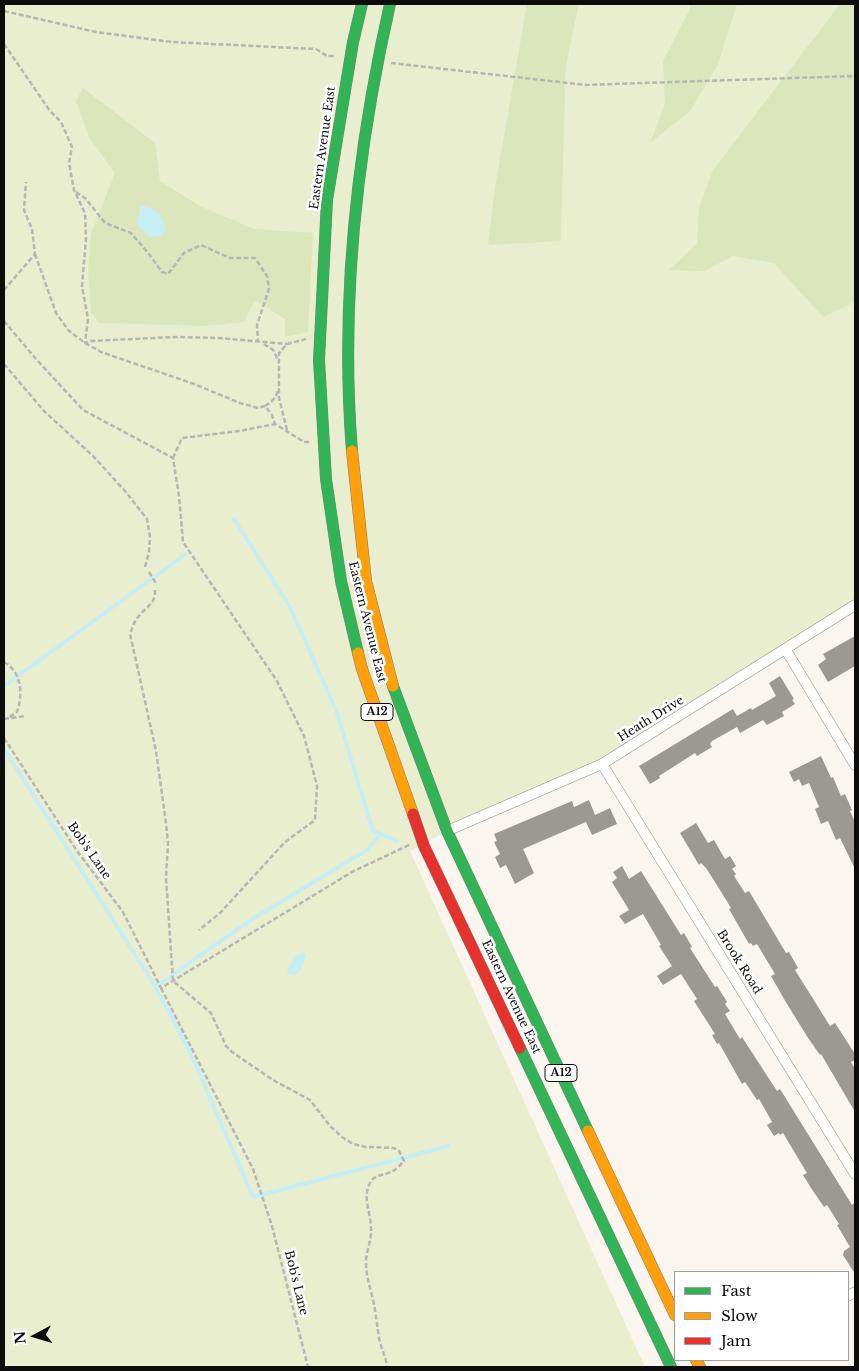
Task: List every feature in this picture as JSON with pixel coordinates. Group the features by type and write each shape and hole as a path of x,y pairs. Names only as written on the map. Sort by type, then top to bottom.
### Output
{"highway":[{"name":"Eastern Avenue East","path":"362,4 350,57 327,200 319,360 326,479 341,581 360,660 421,839 670,1367"},
{"name":"Eastern Avenue East","path":"390,4 376,61 358,187 348,304 349,392 355,492 366,581 390,677 447,831 674,1313"}],"street":[{"name":"Heath Drive","path":"447,831 602,764 855,606"},
{"path":"786,650 855,765"},
{"name":"Brook Road","path":"602,764 855,1174"}],"path":[{"path":"4,11 96,32 162,41 316,49 327,56 350,57"},
{"path":"4,44 50,110 61,122 72,147 70,163 74,190 85,213 86,238 82,286 88,319 85,343"},
{"path":"376,61 586,85 855,76"},
{"path":"26,182 24,210 32,229 35,254 56,313 69,331 101,352 258,408 272,402 279,387"},
{"path":"74,190 86,199 105,223 131,233 162,272 168,274 184,253 201,245 230,258 255,258 266,276 269,289 256,325 260,342 273,350 280,364"},
{"path":"4,290 35,254"},
{"path":"4,321 83,410 173,458"},
{"path":"85,343 90,340 176,337 287,344 320,335"},
{"path":"287,344 279,353 279,387 282,412 287,431"},
{"path":"4,364 44,411 93,456 125,491 147,519 150,552 145,567"},
{"path":"265,406 272,414 274,424"},
{"path":"199,930 220,913 285,842 315,820 317,786 304,736 277,682 183,542 173,458 182,438 239,431 274,424 304,442 324,441"},
{"path":"149,572 157,585"},
{"path":"155,590 153,602 134,622 130,634 156,752 165,815 168,843 166,878 173,981 211,1013 226,1046 241,1059 256,1067 273,1080 310,1100 330,1126 342,1137 353,1144 366,1147 394,1148 402,1156 404,1161 397,1168 382,1174 370,1183 367,1197 372,1226 366,1262 368,1282 376,1313 379,1341 385,1354 387,1367"},
{"path":"4,662 9,665 18,679 21,692 17,712 6,718"},
{"path":"6,718 25,716"},
{"name":"Bob's Lane","path":"4,738 77,851 123,912 253,1169 272,1226 308,1367"},
{"path":"160,987 173,981 352,872 421,839"}],"green space":[{"path":"4,4 528,4 561,241 566,66 579,4 855,4 855,605 602,764 447,831 410,851 645,1367 4,1367"},
{"path":"527,4 579,4 566,66 561,241 488,245 495,187"},
{"path":"690,4 737,4 718,64 690,111 650,143 665,104 663,61 689,11"},
{"path":"840,4 855,4 855,302 823,317 774,263 733,256 704,271 669,270 697,244 699,208 713,170"},
{"path":"83,88 155,143 160,181 200,206 254,229 313,233 308,332 285,337 285,319 255,300 244,322 206,326 99,323 91,312 88,270 91,234 115,173 89,137 76,101"}],"water":[{"path":"141,206 155,210 161,216 166,230 160,236 150,237 137,224"},
{"path":"302,953 306,954 302,969 294,976 288,974 287,969 292,963 293,957"}],"building":[{"path":"855,636 855,666 828,682 818,665 826,659 823,654"},
{"path":"780,676 795,704 782,712 784,716 767,725 763,720 740,733 737,727 712,741 710,744 712,747 697,756 695,753 650,784 639,766 733,709 737,716 751,708 752,710 776,696 769,683"},
{"path":"821,756 841,796 845,794 852,810 850,811 855,822 855,869 840,838 836,840 828,821 821,824 815,809 819,807 809,783 802,786 799,779 794,782 789,772"},
{"path":"589,800 595,815 610,808 617,824 592,835 586,822 523,849 534,873 515,884 506,865 500,868 495,857 500,854 494,842 497,841 494,834 572,801 574,807"},
{"path":"696,823 708,843 714,840 725,859 730,856 736,866 732,869 736,874 734,876 745,893 749,891 786,953 789,952 798,968 795,970 830,1026 835,1023 855,1054 855,1060 851,1062 855,1069 855,1112 821,1054 808,1038 784,999 771,976 775,974 757,944 753,946 751,943 749,944 720,890 706,868 701,863 699,865 680,833"},
{"path":"622,866 629,879 641,871 681,935 684,933 692,947 690,948 727,1002 725,1004 730,1011 725,1014 740,1039 742,1037 777,1091 780,1089 852,1205 855,1202 855,1274 843,1255 844,1251 850,1247 837,1225 839,1224 827,1205 824,1207 803,1175 807,1173 783,1133 774,1136 767,1125 772,1122 771,1120 759,1099 757,1100 745,1082 742,1084 719,1043 717,1044 712,1035 715,1034 694,1001 697,999 681,974 663,985 657,976 672,966 659,946 661,945 643,914 625,924 619,916 629,910 612,882 617,878 613,872"}],"waterway":[{"path":"234,519 290,607 336,710 373,831 397,841"},
{"path":"4,686 186,554"},
{"path":"4,749 155,986 254,918 367,850 381,834"},
{"path":"155,986 191,1054 253,1197 449,1146"}],"traffic: fast":[{"path":"358,653 341,581 326,479 319,360 327,200 353,42 362,4"},
{"path":"352,451 348,339 354,226 368,114 390,4"},
{"path":"393,686 447,831 588,1131"},
{"path":"520,1048 671,1367"}],"traffic: slow":[{"path":"352,451 366,581 393,686"},
{"path":"358,653 413,814"},
{"path":"588,1131 674,1313"},
{"path":"697,1361 700,1367"}],"traffic: jam":[{"path":"413,814 424,846 520,1048"}]}
